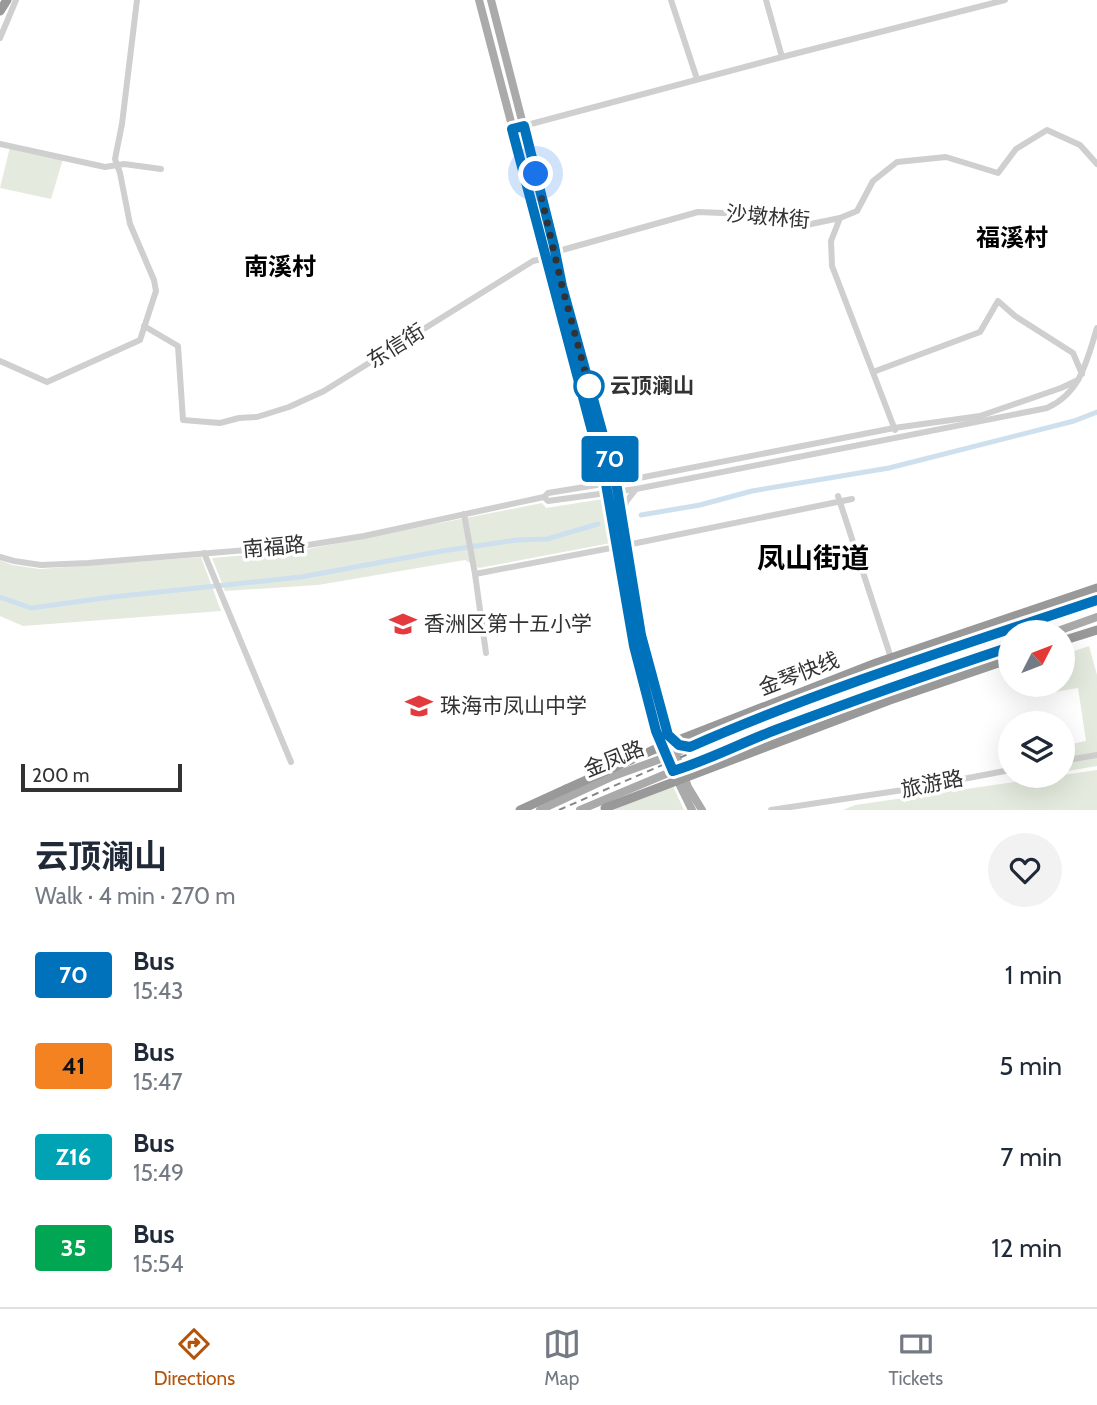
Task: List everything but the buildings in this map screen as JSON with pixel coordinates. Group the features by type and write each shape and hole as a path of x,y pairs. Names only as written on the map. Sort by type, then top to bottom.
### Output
{"highway":[{"path":"0,11 7,0"},
{"name":"金琴快线","path":"520,810 727,720 877,663 1097,588"},
{"path":"1075,637 1097,629"},
{"path":"601,810 890,700 998,663"}],"main road":[{"path":"479,0 606,484 634,646 656,731 666,757 678,770 702,810"},
{"path":"491,0 562,286 616,482 641,635 678,770 692,810"},
{"name":"金凤路","path":"540,810 611,777 807,698 1097,600"},
{"path":"1075,625 1097,617"},
{"name":"金凤路","path":"580,810 753,738 998,651"},
{"path":"668,735 679,745 690,747"},
{"path":"688,787 691,769 698,763"}],"street":[{"path":"0,38 16,0"},
{"path":"0,361 47,382 140,340 156,291 154,280 130,224 115,159 122,124 137,0"},
{"path":"671,0 697,79"},
{"path":"766,0 782,57"},
{"path":"512,129 1005,0"},
{"name":"沙墩林街","path":"555,252 698,212 747,214 806,225 839,218 856,211 873,181 897,162 946,157 998,173 1017,149 1047,130 1080,145 1097,164"},
{"path":"0,144 104,167 124,164 162,169"},
{"path":"839,218 831,241 832,266 898,437"},
{"name":"东信街","path":"144,326 178,346 183,420 220,424 289,407 324,391 533,261 546,258"},
{"path":"873,372 979,332 998,300 1015,316 1073,353 1080,377"},
{"path":"1080,377 1061,388 980,416 894,428 548,493 544,497 548,501 636,489 1047,408 1058,403 1074,388 1080,377 1085,367 1097,328"},
{"path":"622,517 626,502 636,489"},
{"name":"南福路","path":"0,557 41,565 308,545 364,536 544,497"},
{"path":"838,499 894,667"},
{"path":"627,545 838,499 852,499"},
{"path":"464,514 486,653"},
{"path":"475,574 616,547"},
{"path":"204,553 291,762"},
{"path":"619,565 630,563"},
{"path":"1075,759 1097,755"},
{"name":"旅游路","path":"771,810 998,772"}],"shaded area":[{"path":"10,147 63,159 51,199 0,188"},
{"path":"603,499 611,543 479,568 465,560 318,585 225,591 212,558 303,550 542,503 546,508"},
{"path":"201,557 221,611 23,626 0,616 0,560 12,565 40,569"},
{"path":"1089,646 1097,675 1097,766 1075,770 1075,743 1086,741 1078,688 1075,689 1075,651"},
{"path":"1097,770 1097,810 843,810 855,805 998,784 998,788 1075,788 1075,773"},
{"path":"672,784 684,810 613,810"}],"waterway":[{"path":"641,515 700,505 752,491 889,468 1074,421 1097,412"},
{"path":"0,597 31,608 301,577 442,551 517,540 547,539 598,524"}],"railway":[{"path":"1054,620 1097,605"},
{"path":"559,810 779,717 998,639"}],"bus line":[{"name":"70","path":"998,633 807,698 690,747 679,745 668,735 641,635 616,482 562,286 524,126 512,129 606,484 634,646 656,731 673,771 869,695 998,651"},
{"name":"70","path":"1036,620 1097,600"}],"place":[{"name":"云顶澜山","path":"589,386"},
{"name":"香洲区第十五小学","path":"403,624"},
{"name":"珠海市凤山中学","path":"419,706"}],"district":[{"name":"福溪村","path":"1012,238"},
{"name":"南溪村","path":"280,267"},
{"name":"凤山街道","path":"813,558"}],"route":[{"path":"536,174 589,386"}]}
